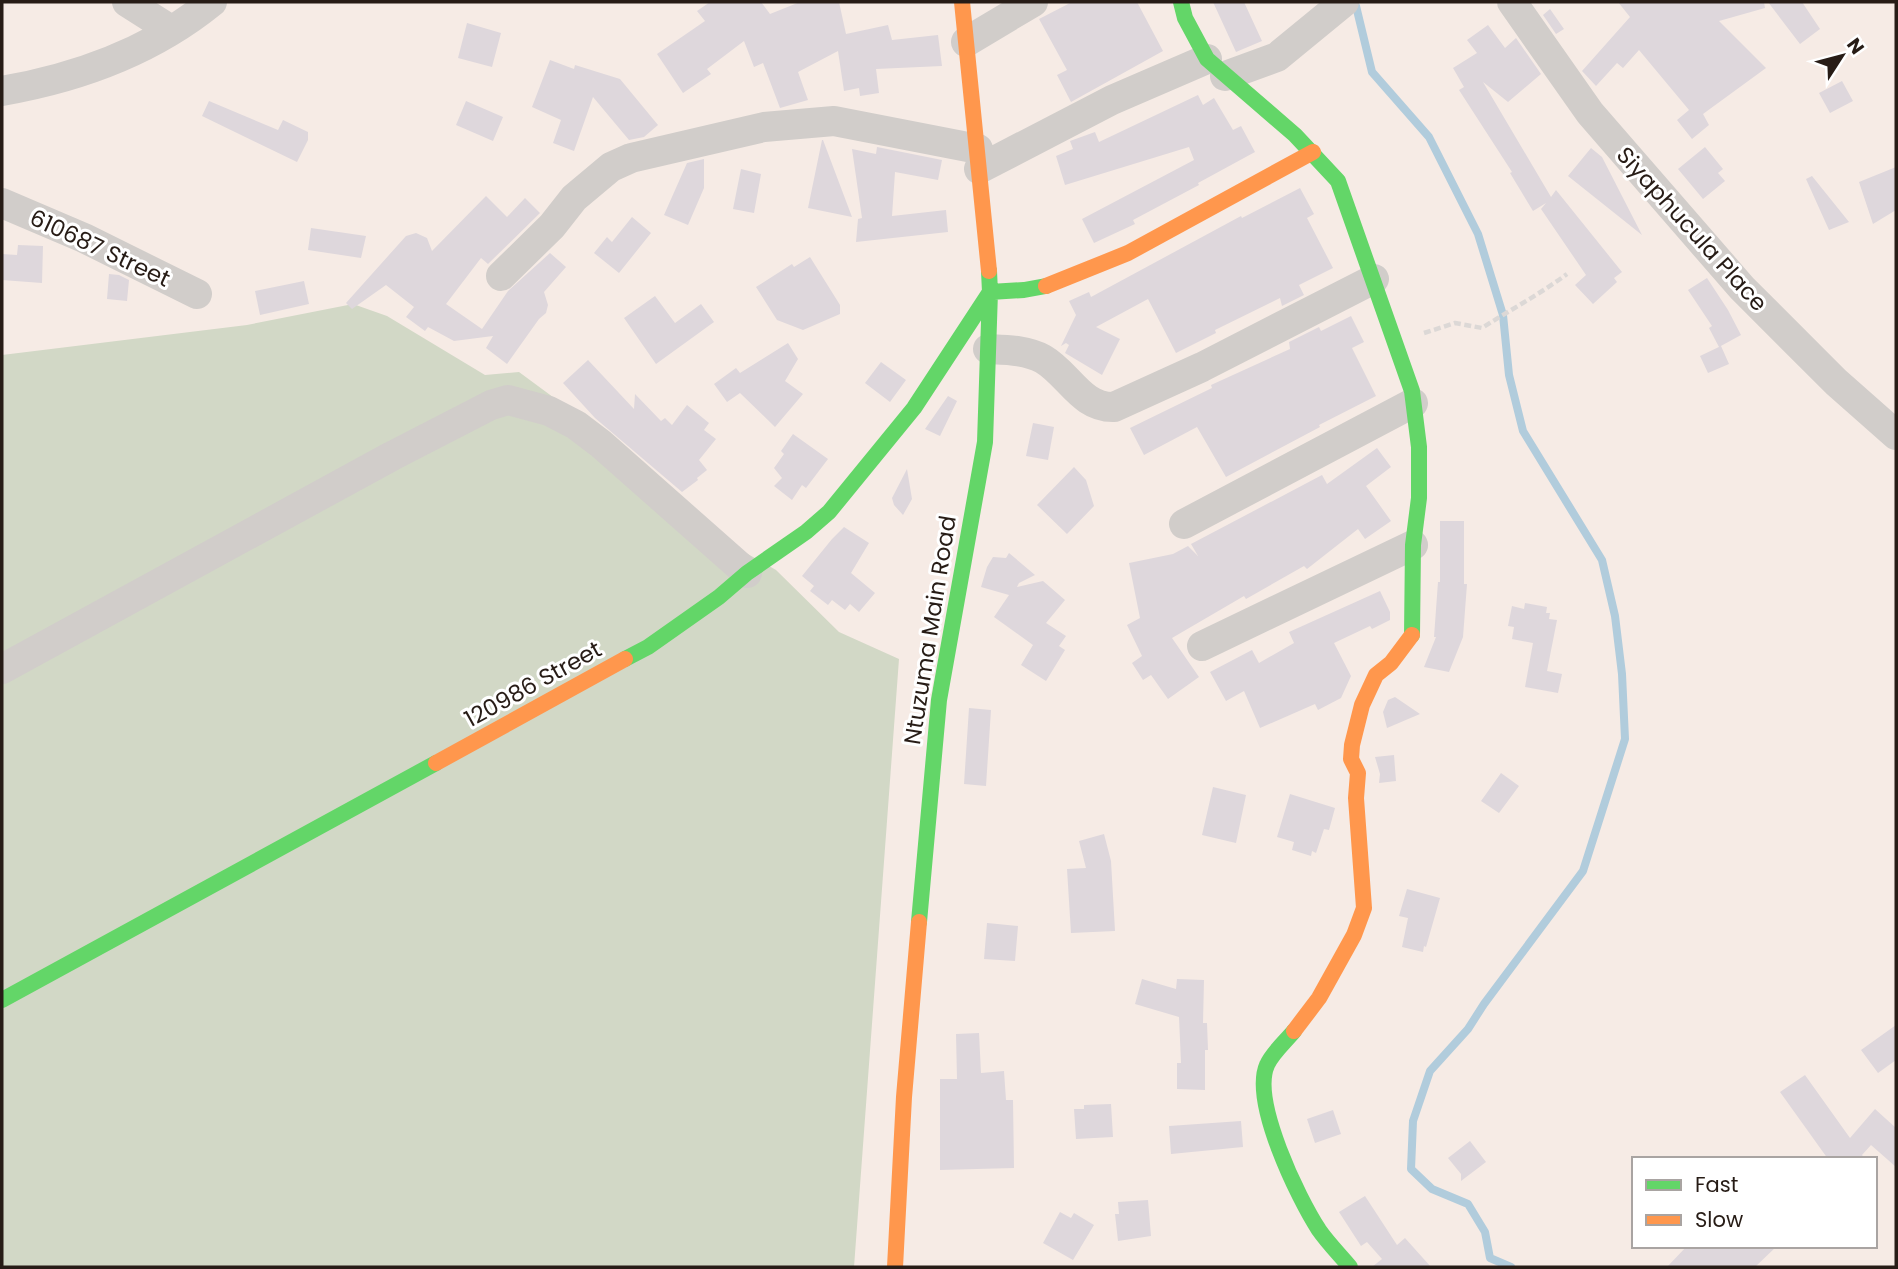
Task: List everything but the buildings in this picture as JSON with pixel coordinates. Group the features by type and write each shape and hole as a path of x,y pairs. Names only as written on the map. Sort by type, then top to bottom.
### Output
{"street":[{"path":"127,2 171,30"},
{"path":"2,91 30,86 99,66 135,51 212,2"},
{"name":"Ntuzuma Main Road","path":"895,1267 904,1097 939,700 985,442 990,292 962,2"},
{"path":"967,42 1033,2"},
{"path":"1181,2 1185,18 1216,68 1313,152 1342,188 1412,391 1419,460 1419,498 1413,545 1412,634 1391,663 1376,675 1362,705 1352,745 1351,759 1358,773 1356,799 1364,908 1354,935 1319,998 1268,1065 1263,1093 1269,1121 1300,1197 1320,1231 1350,1267"},
{"path":"501,276 552,226 573,198 611,167 631,158 764,127 834,121 979,159 1112,100 1216,68 1277,57 1345,2"},
{"name":"Siyaphucula Place","path":"1512,2 1590,113 1742,288 1836,382 1896,435"},
{"path":"990,292 1049,285 1128,253 1313,152"},
{"name":"610687 Street","path":"2,203 84,238 197,294"},
{"path":"988,349 1024,351 1035,355 1052,365 1085,399 1104,407 1114,407 1202,367 1374,279"},
{"name":"120986 Street","path":"2,1000 648,647 719,597 829,512 914,408 990,292"},
{"path":"2,669 392,456 491,405 508,400 549,411 576,425 747,573"},
{"path":"1184,524 1413,403"},
{"path":"1202,646 1413,545"}],"path":[{"path":"1387,320 1420,333 1455,323 1482,328 1544,292 1567,274"}],"green space":[{"path":"353,304 387,316 485,375 519,372 599,431 739,549 776,570 839,632 899,659 854,1267 2,1267 2,355 247,325"}],"waterway":[{"path":"1356,6 1372,72 1429,137 1478,234 1503,315 1509,375 1523,431 1602,560 1615,616 1622,674 1625,739 1583,871 1468,1029 1430,1071 1413,1121 1411,1169 1432,1189 1468,1204 1485,1232 1490,1258 1511,1267"}],"traffic: fast":[{"path":"1181,2 1185,18 1207,59 1295,135 1338,181 1412,391 1419,447 1419,498 1413,545 1412,635"},
{"path":"919,922 939,700 985,442 989,271"},
{"path":"625,659 648,647 719,597 829,512 914,408 990,292 1046,286"},
{"path":"2,1000 436,763"},
{"path":"1294,1031 1267,1065 1264,1081 1265,1101 1279,1149 1300,1196 1323,1235 1350,1267"}],"traffic: slow":[{"path":"962,2 989,271"},
{"path":"1046,286 1128,253 1313,152"},
{"path":"1294,1031 1319,998 1354,935 1364,908 1356,798 1358,773 1351,759 1352,745 1362,705 1376,675 1391,663 1412,635"},
{"path":"436,763 625,659"},
{"path":"895,1267 904,1097 919,922"}]}
